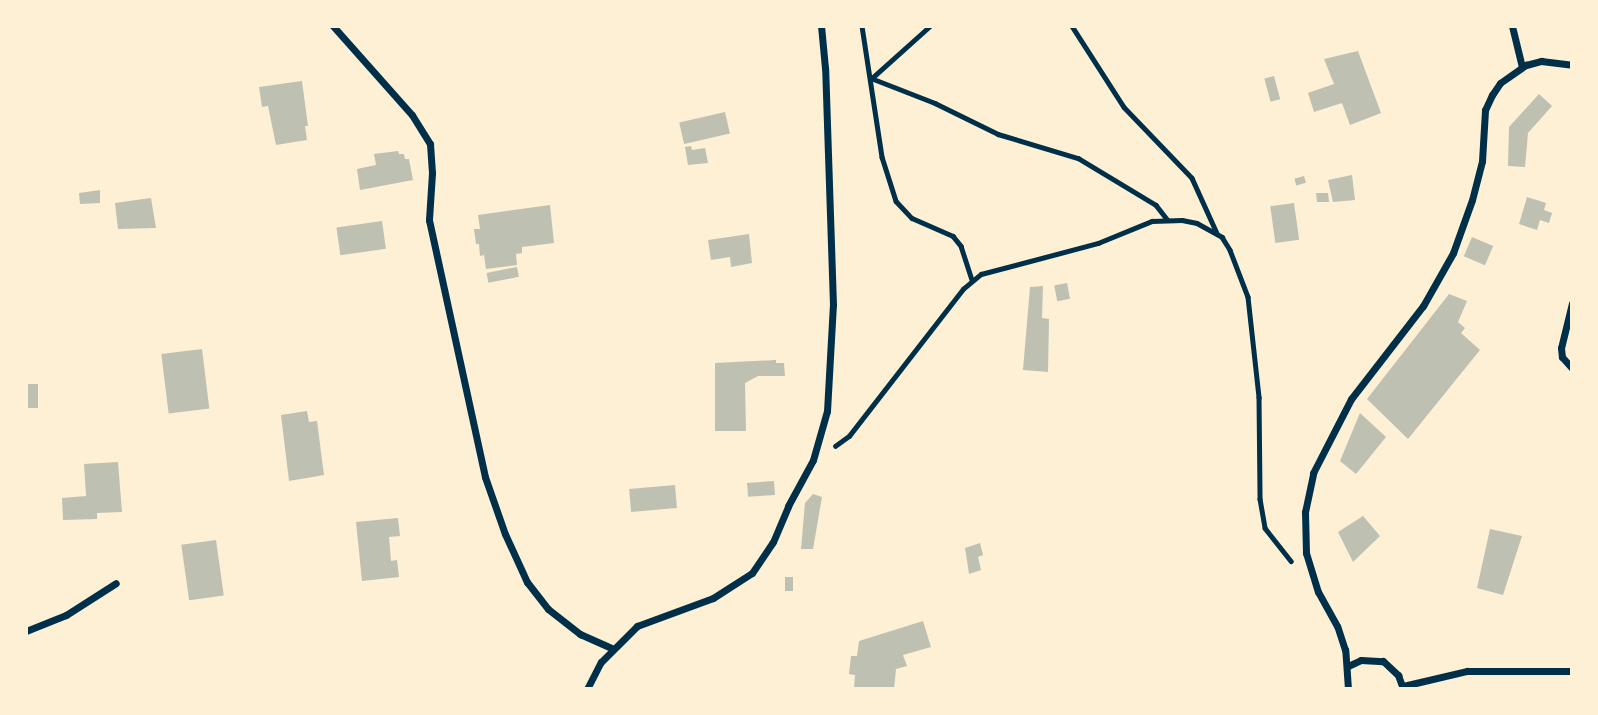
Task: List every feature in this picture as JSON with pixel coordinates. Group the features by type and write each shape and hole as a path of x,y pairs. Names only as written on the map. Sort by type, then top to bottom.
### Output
{"street":[{"path":"333,26 412,115 430,144 432,173 429,220 485,477 516,558 527,582 548,609 580,634 612,648"},
{"path":"587,689 601,662 612,648 652,618 713,598 752,573 773,542 788,506 813,460 827,411 831,383 833,305 825,68 821,26"},
{"path":"1512,26 1522,67"},
{"path":"1348,689 1348,666 1337,626 1311,573 1306,553 1305,512 1313,472 1351,399 1410,324 1441,277 1472,200 1482,161 1485,110 1500,83 1522,67 1541,61 1572,65"},
{"path":"1572,303 1561,348 1562,357 1572,368"},
{"path":"26,631 66,615 116,583"},
{"path":"1348,666 1362,660 1383,661 1398,675 1403,687 1467,671 1572,671"}],"path":[{"path":"862,26 882,157 895,201 912,218 953,236 961,246 972,280"},
{"path":"871,78 930,26"},
{"path":"1072,26 1124,107 1192,178 1206,212 1215,223 1217,234"},
{"path":"871,78 935,103 998,134 1078,158 1156,205 1167,219"},
{"path":"813,460 849,436 972,280 992,269 1089,246 1152,221 1167,219 1197,223 1217,234 1230,250 1240,271 1254,328 1259,397 1260,499 1265,528 1286,558 1311,573"}],"building":[{"path":"1358,51 1381,113 1350,125 1342,103 1314,112 1308,93 1334,84 1324,59"},
{"path":"1274,76 1280,99 1271,102 1264,79"},
{"path":"302,81 308,126 305,126 307,140 276,145 268,106 262,107 259,87"},
{"path":"1539,94 1552,106 1528,133 1525,167 1508,166 1509,127"},
{"path":"725,112 730,133 684,144 679,123"},
{"path":"691,146 692,150 705,148 708,163 688,165 685,147"},
{"path":"398,151 399,154 404,154 405,159 409,159 413,180 360,190 357,169 376,165 374,154"},
{"path":"1352,175 1355,200 1333,202 1328,180"},
{"path":"1304,176 1306,183 1296,185 1294,179"},
{"path":"100,190 100,203 80,204 79,193"},
{"path":"1316,193 1328,193 1329,202 1317,202"},
{"path":"1527,197 1546,203 1544,210 1552,213 1549,223 1540,220 1537,230 1519,224"},
{"path":"151,198 156,228 118,229 115,203"},
{"path":"1294,203 1299,240 1275,243 1270,206"},
{"path":"550,205 554,243 522,247 522,253 516,254 517,265 486,269 484,255 480,256 479,244 476,244 474,229 480,229 478,215"},
{"path":"382,221 386,249 340,255 336,227"},
{"path":"749,234 752,263 731,267 730,257 711,260 708,240"},
{"path":"1472,237 1493,246 1485,265 1464,256"},
{"path":"517,267 519,277 488,283 487,273"},
{"path":"1067,283 1070,299 1057,301 1054,285"},
{"path":"1043,286 1042,318 1049,319 1048,372 1023,370 1030,287"},
{"path":"1449,294 1467,301 1458,322 1465,328 1461,333 1480,350 1408,439 1367,399"},
{"path":"202,349 209,409 169,414 161,354"},
{"path":"776,360 776,363 784,363 785,376 758,376 745,383 746,431 715,431 715,363"},
{"path":"26,384 38,384 38,408 26,408"},
{"path":"307,411 309,422 317,421 324,475 289,481 281,415"},
{"path":"1360,413 1386,437 1356,474 1340,461"},
{"path":"118,462 122,512 97,513 97,519 63,520 62,498 86,496 84,464"},
{"path":"774,481 775,495 748,497 747,483"},
{"path":"675,485 677,508 631,512 629,489"},
{"path":"813,494 822,497 813,549 801,549 805,503"},
{"path":"1363,516 1380,536 1353,562 1338,532"},
{"path":"398,518 400,536 389,537 391,561 397,560 399,577 362,581 356,522"},
{"path":"1490,529 1522,536 1503,595 1477,588"},
{"path":"216,540 224,595 189,600 181,545"},
{"path":"980,543 983,555 978,557 981,570 969,574 965,548"},
{"path":"785,577 793,577 793,591 785,591"},
{"path":"923,621 931,647 903,655 907,666 896,669 894,689 854,689 855,675 849,674 851,656 857,656 859,641"}]}
